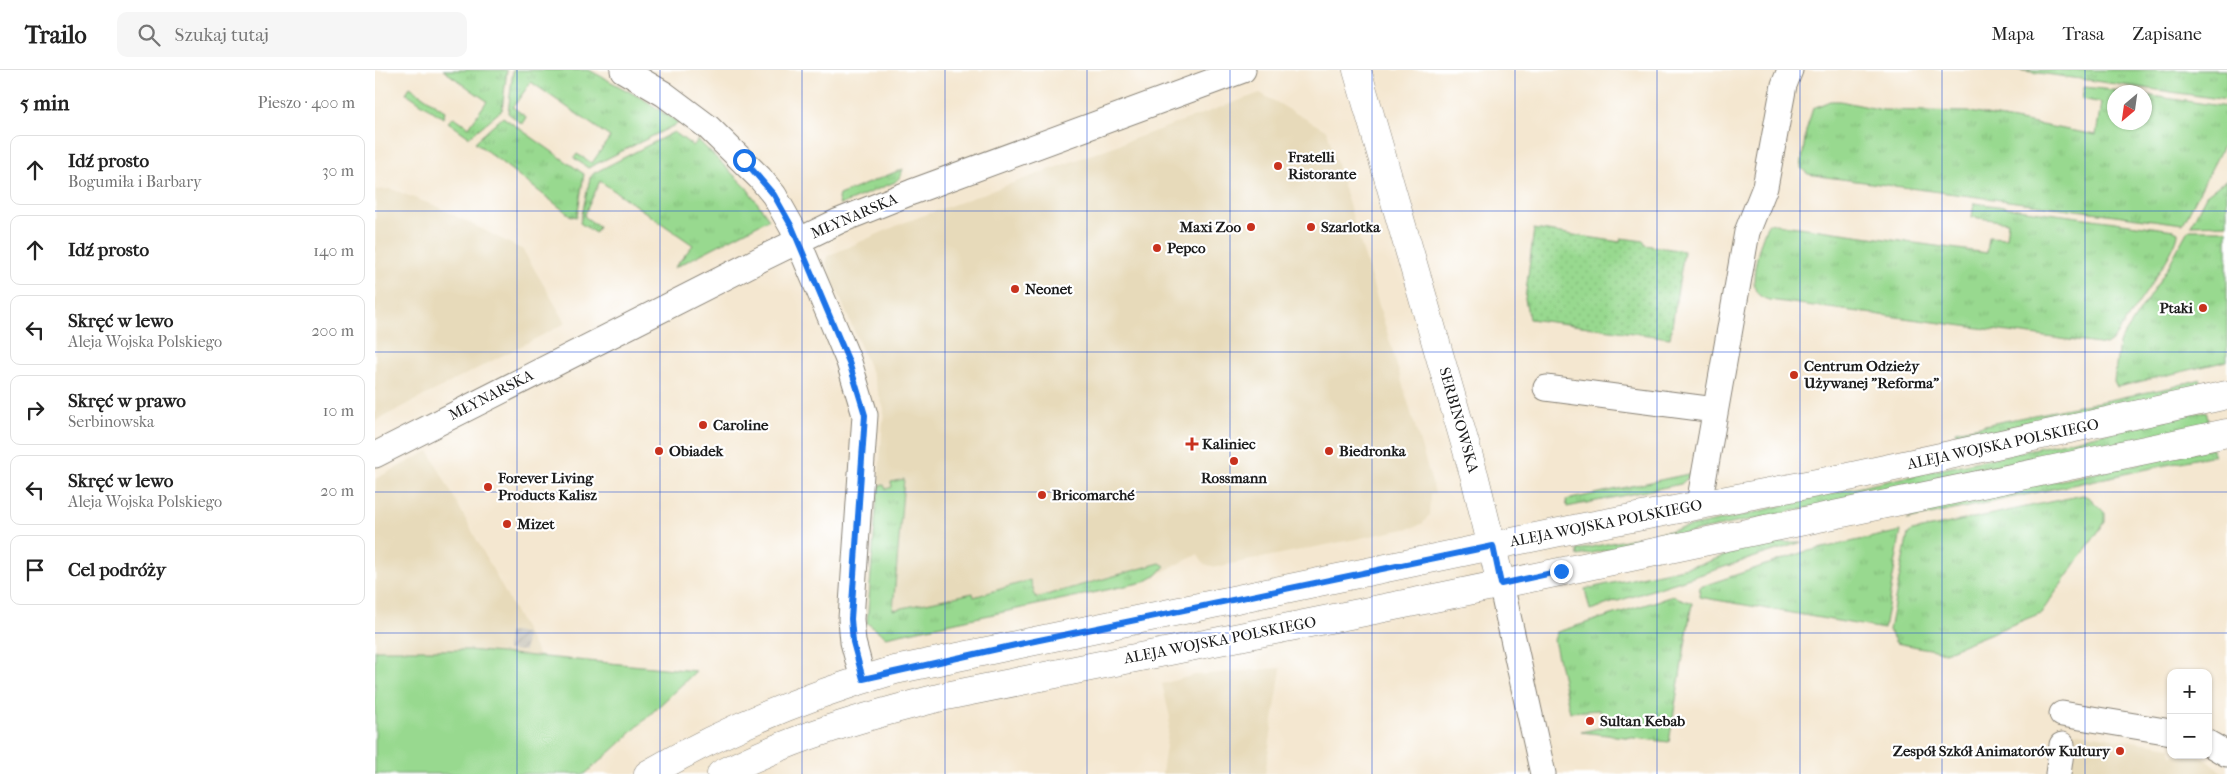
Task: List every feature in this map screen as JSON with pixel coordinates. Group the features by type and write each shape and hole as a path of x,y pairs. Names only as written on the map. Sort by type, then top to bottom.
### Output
{"main road":[{"name":"SERBINOWSKA","path":"1357,70 1425,299 1493,546 1501,584"},
{"name":"ALEJA WOJSKA POLSKIEGO","path":"648,774 711,739 747,722 863,679 1030,641 1699,504 1848,477 2227,395"},
{"name":"ALEJA WOJSKA POLSKIEGO","path":"721,774 775,749 815,734 946,696 1501,584 2227,433"}],"street":[{"path":"623,70 687,111 744,160 774,195 798,240 849,362 865,415 851,619 853,642 863,679"},
{"name":"MŁYNARSKA","path":"375,455 798,240 912,192 1243,70"},
{"path":"1699,504 1747,232 1765,187 1784,85 1789,70"},
{"path":"1546,388 1715,410"},
{"name":"SERBINOWSKA","path":"1501,584 1543,774"},
{"path":"2062,714 2167,731"},
{"path":"2058,774 2062,745"},
{"path":"2212,745 2227,754"}],"shaded area":[{"path":"1260,93 1327,131 1435,493 1430,494 1429,515 1423,523 1415,527 1216,567 1204,564 1198,554 1143,582 886,637 867,624 884,409 872,374 826,264 828,256 903,223"},
{"path":"391,189 438,207 523,250 566,323 375,421 375,190"},
{"path":"429,451 539,656 468,650 375,650 375,479"},
{"path":"508,632 526,633 525,651 507,650"},
{"path":"1281,668 1265,774 1162,774 1170,717 1162,684 1195,675"},
{"name":"Zespół Szkół Animatorów Kultury","path":"2072,732 2167,746 2167,759 2205,759 2225,774 2066,774"}],"green space":[{"path":"443,70 507,70 502,110 469,137 448,122 454,117 469,127 487,101"},
{"path":"513,70 589,70 643,99 679,123 588,168 574,158 577,154 592,163 610,137 531,82 513,107 526,117 522,124 508,113"},
{"path":"2018,70 2227,70 2227,100 2152,89 2152,85 2122,85"},
{"path":"410,87 445,111 443,118 406,93"},
{"path":"2084,87 2107,90 2107,130 2152,130 2152,96 2227,107 2227,135 2223,146 2183,224 1826,177 1808,174 1801,168 1806,131 1813,108 1830,101 1840,101 1883,110 1970,112 2096,135 2101,103 2082,99"},
{"path":"503,117 584,174 577,217 571,216 475,142"},
{"path":"674,132 693,146 698,140 746,187 769,219 674,268 693,245 600,181 584,216 599,227 595,233 580,223 590,178 594,173"},
{"path":"903,169 900,177 895,182 840,205 839,195"},
{"path":"2227,179 2227,224 2191,225 2206,195"},
{"path":"1974,203 2178,232 2176,241 2161,269 2112,341 2106,345 1769,300 1757,293 1754,274 1757,255 1769,223 1987,253 1989,237 2006,238 2008,222 1972,217"},
{"path":"1534,229 1620,242 1621,238 1644,241 1645,245 1684,251 1670,338 1529,319 1525,299"},
{"path":"2188,230 2227,230 2227,361 2117,387 2114,381 2119,343 2164,274"},
{"path":"2200,379 2201,389 1994,432 1956,434 1955,431 2173,387"},
{"path":"2206,411 2209,424 1578,556 1577,550 1737,517 1824,495"},
{"path":"2212,448 2214,455 1906,520 1926,509"},
{"path":"1693,473 1681,484 1567,507 1566,500"},
{"path":"904,479 893,610 973,593 974,597 1030,580 1036,598 1160,563 1165,566 1157,575 1144,582 886,637 867,623 878,486 884,485 886,489 892,487 891,482"},
{"path":"2083,495 2090,498 2105,513 2105,522 2041,613 1945,652 1896,643 1889,630 1908,534 1912,531"},
{"path":"1901,531 1884,629 1699,597 1700,587 1804,552"},
{"path":"1802,542 1590,610 1585,589 1702,564 1759,543"},
{"path":"1673,596 1692,603 1669,742 1581,732 1603,727 1600,710 1570,712 1554,640 1557,632"},
{"path":"375,650 468,650 696,671 585,774 375,774"}],"place":[{"name":"Fratelli Ristorante","path":"1278,166"},
{"name":"Maxi Zoo","path":"1251,227"},
{"name":"Szarlotka","path":"1311,227"},
{"name":"Pepco","path":"1157,248"},
{"name":"Neonet","path":"1015,289"},
{"name":"Ptaki","path":"2203,308"},
{"name":"Centrum Odzieży Używanej \"Reforma\"","path":"1794,375"},
{"name":"Caroline","path":"703,425"},
{"name":"Kaliniec","path":"1192,444"},
{"name":"Obiadek","path":"659,451"},
{"name":"Biedronka","path":"1329,451"},
{"name":"Rossmann","path":"1234,461"},
{"name":"Forever Living Products Kalisz","path":"488,487"},
{"name":"Bricomarché","path":"1042,495"},
{"name":"Mizet","path":"507,524"},
{"name":"Sultan Kebab","path":"1590,721"},
{"name":"Zespół Szkół Animatorów Kultury","path":"2120,751"}],"route":[{"path":"744,160 774,195 792,227 849,362 865,415 865,441 851,619 853,642 863,679 895,670 1493,546 1501,584 1561,571"}]}
